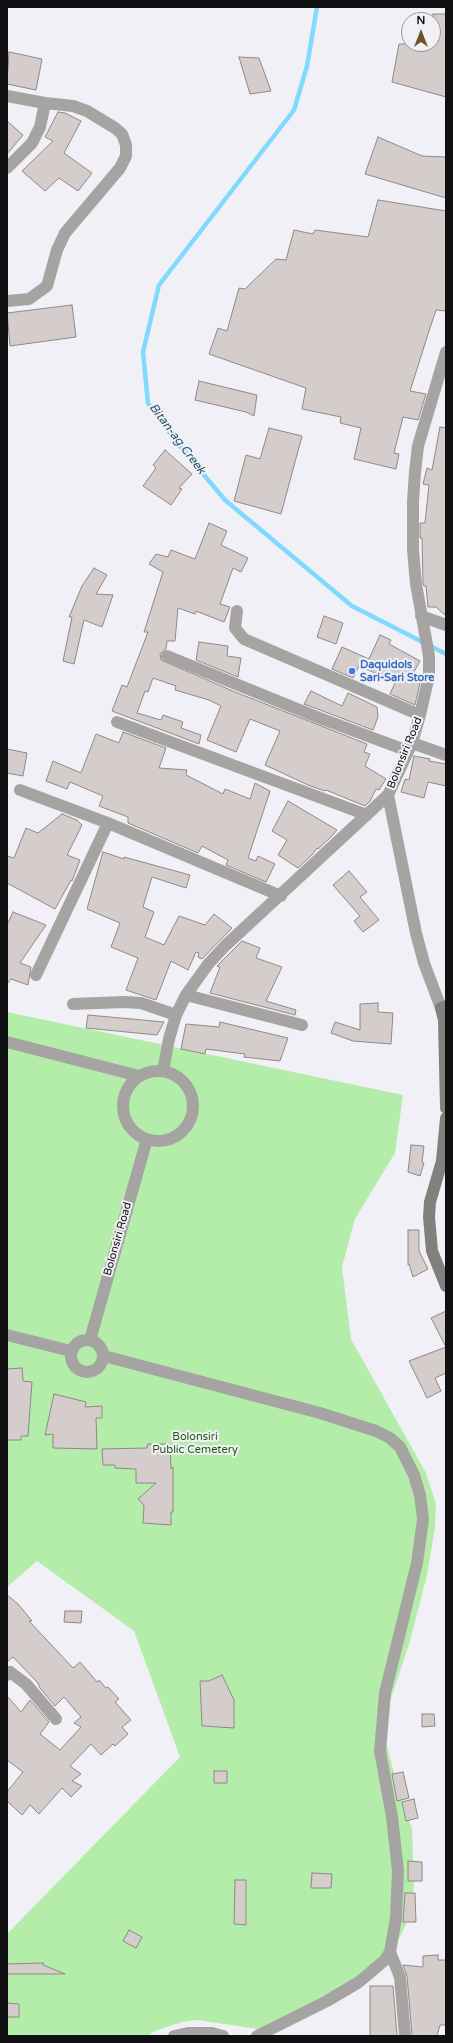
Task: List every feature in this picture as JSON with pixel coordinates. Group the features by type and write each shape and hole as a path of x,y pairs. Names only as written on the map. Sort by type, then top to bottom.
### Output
{"main road":[{"path":"443,1007 446,1108"},
{"path":"446,1118 442,1161 430,1202 429,1217 432,1251 446,1286"}],"street":[{"path":"7,96 45,103 73,106 87,111 122,134 126,145 126,156 120,168 65,233 47,286 29,299 7,301"},
{"path":"7,168 32,143 40,127 45,103"},
{"name":"Bolonsiri Road","path":"163,1071 169,1039 176,1015 186,995 209,963 226,945 282,896 388,795 410,747 420,716 429,676 429,656 416,584 413,550 412,501 418,446 446,352"},
{"path":"237,611 235,628 244,639 420,716"},
{"path":"422,621 446,626"},
{"path":"167,656 317,717 410,747 446,755"},
{"path":"116,722 367,815"},
{"path":"20,790 108,823 282,896"},
{"path":"388,795 416,933 424,963 443,1007"},
{"path":"36,976 108,823"},
{"path":"186,995 302,1025"},
{"path":"73,1004 124,1002 141,1003 176,1015"},
{"path":"7,1042 139,1076"},
{"path":"163,1071 178,1077 185,1084 191,1097 192,1112 189,1121 176,1135 167,1139 147,1139 130,1128 125,1119 123,1100 126,1090 139,1076 149,1072 163,1071"},
{"name":"Bolonsiri Road","path":"90,1340 147,1139"},
{"path":"7,1335 71,1351"},
{"path":"90,1340 100,1345 104,1356 100,1367 90,1372 84,1372 74,1367 71,1362 71,1351 78,1342 90,1340"},
{"path":"104,1356 320,1413 376,1431 390,1438 400,1447 406,1456 420,1495 424,1519 418,1563 385,1693 380,1751 392,1817 398,1871 396,1918 390,1952 385,1960 359,1982 327,2001 257,2036"},
{"path":"7,1674 10,1672 26,1684 56,1720"},
{"path":"390,1952 400,1977 405,2036"},
{"path":"174,2036 194,2033 212,2033 223,2036"}],"green space":[{"name":"Bolonsiri Public Cemetery","path":"7,1012 403,1095 395,1153 355,1219 342,1267 351,1339 426,1473 436,1504 435,1527 427,1575 410,1641 390,1701 384,1734 396,1781 412,1829 414,1888 406,1924 391,1955 350,1983 258,2029 197,2020 182,2022 152,2032 149,2036 7,2036 7,1934 180,1757 134,1631 37,1561 7,1587"}],"building":[{"path":"441,14 446,14 446,97 392,82 399,44 401,44 401,52 441,52"},
{"path":"9,52 42,59 36,90 7,84"},
{"path":"239,57 259,58 271,91 250,94"},
{"path":"58,112 65,113 81,121 64,153 92,173 78,191 59,178 45,191 22,171 53,141 45,137"},
{"path":"7,121 23,135 7,154"},
{"path":"378,137 422,156 446,157 446,198 365,174"},
{"path":"378,200 446,211 446,311 436,310 410,391 426,394 418,420 403,417 394,453 399,454 396,469 354,459 361,428 340,423 341,417 302,409 306,388 209,354 218,328 227,331 239,288 245,289 276,259 286,260 294,230 313,234 315,230 368,237"},
{"path":"72,305 76,337 10,346 7,313"},
{"path":"199,381 257,395 254,416 246,412 195,400"},
{"path":"440,427 446,428 446,616 436,607 428,607 426,586 424,586 423,583 422,538 420,538 420,523 425,523 429,485 423,484 427,468 432,470"},
{"path":"269,428 302,436 281,514 234,501 246,455 260,459"},
{"path":"165,450 192,474 179,488 182,489 171,505 143,486 156,468 153,465"},
{"path":"209,523 227,531 221,545 248,558 241,572 233,568 220,604 230,607 224,622 196,611 195,614 178,608 175,641 167,641 166,649 160,654 161,660 235,692 367,744 364,752 370,754 365,766 386,779 379,790 376,789 370,801 365,806 326,790 325,791 308,785 265,765 280,731 250,719 236,752 207,740 221,706 209,700 175,690 176,686 153,678 148,692 145,691 137,713 161,720 163,715 183,722 181,728 201,735 199,744 112,711 122,685 127,687 148,632 144,632 163,572 149,564 156,554 168,557 171,550 195,559"},
{"path":"94,568 107,575 96,594 113,595 102,627 84,620 74,664 63,661 72,617 69,617 82,586"},
{"path":"324,616 343,623 336,644 317,637"},
{"path":"380,635 391,640 389,644 420,661 410,679 420,683 415,705 390,694 395,683 359,666 353,678 332,669 342,647 369,659"},
{"path":"199,642 228,646 227,656 241,658 238,677 196,660"},
{"path":"311,691 342,706 348,693 377,707 378,717 373,730 304,704"},
{"path":"123,732 166,748 159,768 187,770 186,775 223,794 225,789 250,799 255,783 270,791 248,858 256,861 258,856 275,864 266,882 226,865 228,860 202,846 198,853 128,823 128,817 99,806 103,796 70,782 67,789 46,781 53,761 81,773 96,734 119,743"},
{"path":"7,749 27,753 23,776 7,773"},
{"path":"414,756 430,759 429,761 446,764 446,786 428,782 424,798 401,792 405,779 409,780"},
{"path":"288,801 337,830 298,868 278,855 287,840 272,831"},
{"path":"62,814 77,820 82,825 67,855 80,860 72,881 71,880 55,909 7,883 7,856 14,858 26,828 38,833"},
{"path":"103,852 124,859 124,857 190,875 186,888 152,877 143,907 154,912 145,937 164,945 179,916 205,925 214,914 232,928 202,959 198,957 199,953 196,952 188,970 171,961 156,1000 126,990 138,958 111,947 120,923 87,909"},
{"path":"349,871 367,892 360,897 379,920 363,932 354,921 360,916 333,885"},
{"path":"13,912 46,925 20,963 31,967 28,985 11,979 7,984 7,925"},
{"path":"242,941 260,948 256,958 282,967 266,1001 296,1010 295,1015 210,993 220,967 217,966"},
{"path":"378,1003 378,1012 393,1013 391,1044 353,1041 331,1033 335,1022 360,1030 360,1004"},
{"path":"88,1015 164,1022 157,1035 86,1028"},
{"path":"220,1022 288,1038 280,1061 244,1057 245,1054 206,1049 205,1054 181,1049 186,1024 219,1027"},
{"path":"411,1145 424,1146 422,1162 424,1163 420,1176 408,1172"},
{"path":"408,1230 419,1230 419,1251 428,1269 413,1277 409,1264 408,1265"},
{"path":"446,1311 446,1347 431,1318"},
{"path":"446,1347 446,1373 435,1378 441,1391 427,1398 409,1361"},
{"path":"22,1368 23,1381 32,1382 28,1436 21,1436 21,1440 7,1440 7,1369"},
{"path":"54,1394 86,1402 85,1407 102,1406 102,1418 96,1418 97,1449 53,1448 53,1434 45,1435"},
{"path":"148,1444 170,1444 171,1469 173,1467 173,1512 171,1512 171,1525 143,1523 144,1505 138,1499 156,1483 136,1483 136,1469 115,1468 115,1465 103,1465 102,1449 147,1448"},
{"path":"7,1595 18,1604 32,1621 29,1621 73,1668 80,1662 97,1682 99,1680 106,1688 108,1687 119,1699 115,1702 131,1720 122,1727 128,1734 115,1746 113,1744 101,1755 91,1744 70,1766 81,1774 72,1781 82,1786 71,1797 62,1788 39,1814 30,1805 22,1815 7,1801 7,1792 23,1772 7,1760 7,1696 21,1712 30,1700 49,1722 40,1734 60,1750 81,1727 74,1723 81,1717 64,1697 55,1706 40,1688 38,1683 13,1657 7,1662"},
{"path":"65,1611 82,1611 81,1623 64,1622"},
{"path":"222,1675 234,1700 234,1728 202,1726 200,1681 209,1681"},
{"path":"422,1714 434,1714 435,1726 422,1727"},
{"path":"214,1771 227,1771 227,1783 214,1783"},
{"path":"403,1772 409,1798 397,1801 392,1774"},
{"path":"414,1799 418,1818 406,1821 402,1802"},
{"path":"408,1861 422,1862 422,1881 408,1881"},
{"path":"312,1873 332,1874 331,1888 311,1888"},
{"path":"235,1880 246,1880 246,1925 234,1924"},
{"path":"405,1893 415,1893 416,1922 403,1922"},
{"path":"129,1930 142,1937 136,1948 123,1941"},
{"path":"438,1955 438,1960 446,1960 446,2025 440,2025 437,2036 412,2036 407,1976 403,1965 423,1967 423,1956"},
{"path":"43,1963 43,1965 65,1974 7,1974 7,1964"},
{"path":"370,1986 393,1986 397,2036 370,2036"},
{"path":"7,2003 19,2004 19,2017 7,2017"}],"waterway":[{"name":"Bitan-ag Creek","path":"317,7 307,66 294,110 159,285 143,352 148,403 178,444 225,500 352,606 446,654"}],"place":[{"name":"Daquidols Sari-Sari Store","path":"352,671"}]}
